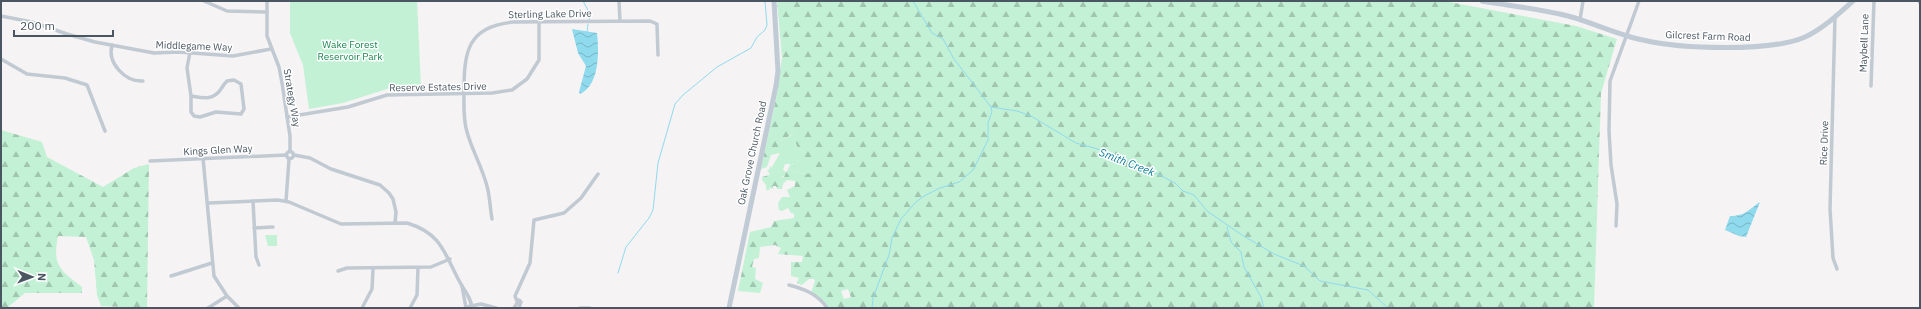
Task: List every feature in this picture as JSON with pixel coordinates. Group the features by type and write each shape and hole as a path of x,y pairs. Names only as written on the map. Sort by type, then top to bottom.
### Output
{"main road":[{"name":"Oak Grove Church Road","path":"729,308 776,86 778,71 774,1"},
{"name":"Gilcrest Farm Road","path":"1482,1 1580,20 1642,40 1669,45 1767,46 1791,42 1819,30 1853,1"}],"street":[{"path":"204,1 227,11 267,12"},
{"name":"Strategy Way","path":"267,1 267,36 279,68 288,117 290,151"},
{"path":"619,1 620,21"},
{"path":"1580,20 1583,1"},
{"path":"1616,226 1617,204 1609,132 1610,81 1614,66 1628,35 1639,1"},
{"name":"Maybell Lane","path":"1871,86 1874,1"},
{"name":"Middlegame Way","path":"1,16 32,22 67,34 112,45 154,53 190,52 233,56 271,49"},
{"name":"Rice Drive","path":"1835,16 1830,209 1833,258 1837,268"},
{"name":"Sterling Lake Drive","path":"492,219 487,186 467,132 464,118 465,60 470,45 479,34 486,28 502,23 650,21 656,24 658,55"},
{"name":"Reserve Estates Drive","path":"288,117 348,107 387,95 502,93 520,86 527,79 539,60 539,22"},
{"path":"112,45 110,50 113,60 120,71 128,78 136,81 143,81"},
{"path":"190,52 187,68 191,96 190,108 194,116 200,117 216,112 242,114 244,109 240,84 234,80 227,81 221,90 211,98 205,99 191,96"},
{"path":"1,59 27,74 65,78 87,85 105,131"},
{"path":"286,201 289,158 286,155 290,151 294,155 310,158 331,169 375,183 385,189 395,205 395,223"},
{"name":"Kings Glen Way","path":"150,161 286,155"},
{"path":"289,158 294,155"},
{"path":"203,158 209,203 214,276 227,296 239,308"},
{"path":"519,308 520,301 517,301 515,296 532,255 534,220 564,213 581,198 598,174"},
{"path":"209,203 278,200 286,201 341,224 395,223 407,224 424,230 440,245 450,260 462,286 467,292 472,307"},
{"path":"253,201 256,258 259,265"},
{"path":"254,228 273,227"},
{"path":"338,271 347,268 418,268 438,265 450,260"},
{"path":"172,276 212,263"},
{"path":"410,308 417,295 418,268"},
{"path":"362,308 372,289 373,269"},
{"path":"789,285 800,288 814,295 827,308"},
{"path":"462,286 466,308 481,304 496,308"},
{"path":"208,308 227,296"},
{"path":"514,308 517,301"},
{"path":"580,308 590,308"}],"green space":[{"name":"Wake Forest Reservoir Park","path":"290,1 417,1 421,88 390,88 343,103 309,109 303,65 290,33"},
{"path":"777,1 1444,1 1576,26 1617,39 1601,93 1594,308 827,308 811,293 815,281 814,279 809,279 802,285 797,283 799,278 791,276 791,262 802,262 803,256 778,254 781,248 775,245 760,247 759,258 754,259 752,267 756,268 755,279 763,283 760,293 738,291 750,232 771,227 774,221 794,218 794,214 791,213 788,208 782,211 779,210 778,203 782,197 790,197 787,190 795,186 795,181 787,180 783,184 782,189 777,189 776,186 773,186 773,189 770,188 768,191 762,177 769,175 770,173 767,172 771,166 772,169 776,169 781,177 784,177 791,163 795,166 789,169 798,173 812,173 817,169 814,163 803,164 799,158 804,154 803,150 798,149 793,134 780,141 780,153 771,155 767,167 761,169 777,94 782,57","holes":["848,289 851,297 844,299 841,291"]},
{"path":"1,130 42,142 47,157 103,187 134,168 149,164 147,308 101,306 97,295 94,260 86,237 58,236 56,246 57,261 63,271 82,287 82,293 25,293 7,308 1,308"},
{"path":"794,134 798,149 803,150 817,169 815,172 802,174 789,169 794,164 785,164 783,170 789,174 781,177 772,170 772,167 780,153 780,141"},
{"path":"265,235 277,235 277,246 268,246"}],"water":[{"path":"572,29 597,33 598,58 595,75 587,90 580,94 579,92 586,66 578,53"},
{"path":"1760,202 1746,237 1739,236 1725,230 1730,216 1740,215 1747,212"}],"waterway":[{"path":"583,1 590,14 589,21"},
{"path":"618,273 626,247 649,218 653,210 658,163 675,104 683,95 717,67 751,48 757,37 765,30 767,25 765,1"},
{"name":"Smith Creek","path":"913,1 932,33 943,39 954,59 991,107 1017,111 1031,116 1076,143 1101,150 1152,171 1175,183 1183,191 1194,195 1207,211 1242,235 1274,254 1304,266 1320,281 1368,290 1388,308"},
{"path":"587,32 588,24"},
{"path":"872,308 873,298 889,255 892,238 901,219 915,203 924,196 940,188 959,182 973,170 988,140 988,123 992,112 991,107"},
{"path":"1227,227 1231,242 1241,252 1244,267 1261,297 1264,308"}]}
